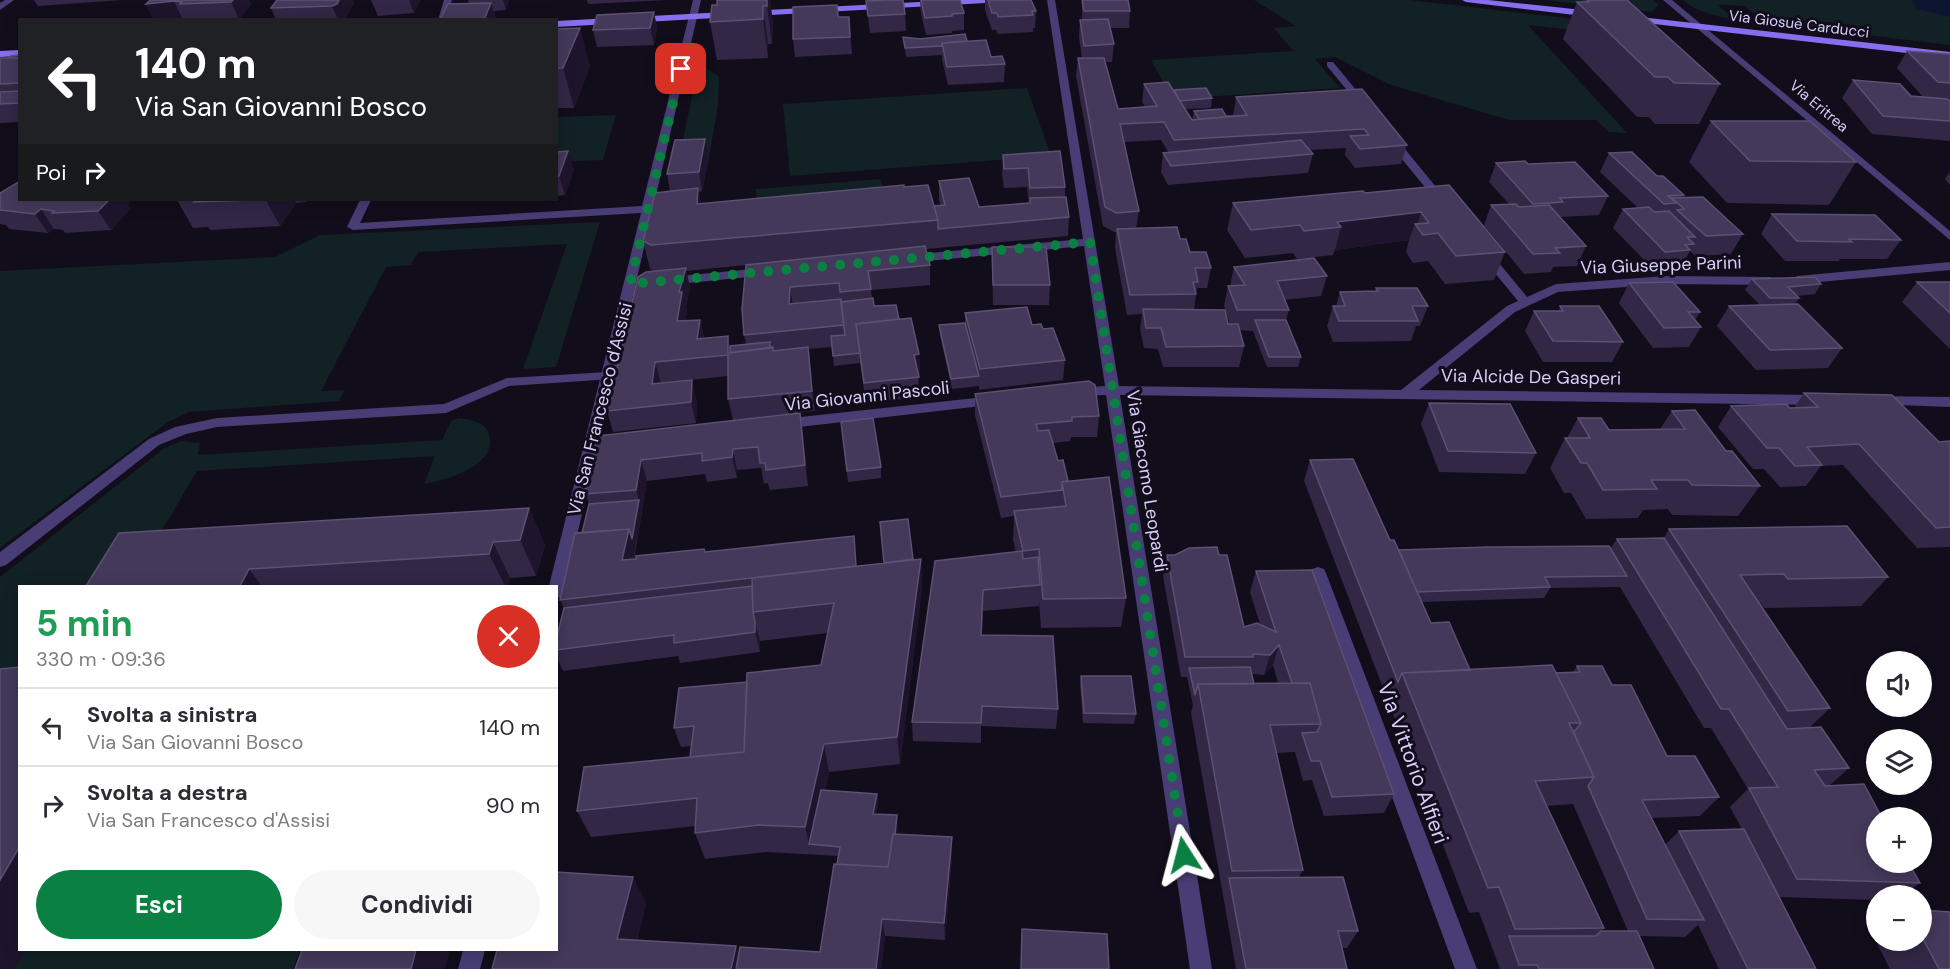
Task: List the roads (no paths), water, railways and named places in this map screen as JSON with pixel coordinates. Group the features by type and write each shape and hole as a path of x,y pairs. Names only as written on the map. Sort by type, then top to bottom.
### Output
{"street":[{"path":"0,7 10,0"},
{"path":"443,18 448,0"},
{"name":"Via San Francesco d'Assisi","path":"558,585 607,376 642,283 649,209 697,0"},
{"path":"558,24 872,3 1003,0"},
{"name":"Via Giacomo Leopardi","path":"1051,0 1201,969"},
{"path":"1466,0 1600,15"},
{"name":"Via Eritrea","path":"1667,0 1950,237"},
{"name":"Via Giosuè Carducci","path":"1623,18 1950,55"},
{"path":"0,54 18,53"},
{"path":"1330,63 1367,109"},
{"path":"1382,128 1449,210"},
{"path":"365,201 353,227 649,209"},
{"path":"889,261 1090,242"},
{"path":"1479,247 1524,302"},
{"name":"Via Giuseppe Parini","path":"1406,393 1486,328 1524,302 1556,288 1578,284 1668,280 1794,280 1950,266"},
{"path":"642,283 771,272"},
{"path":"0,561 154,442 172,432 218,422 446,408 507,382 607,376"},
{"path":"1067,393 1112,390"},
{"name":"Via Alcide De Gasperi","path":"1112,390 1832,400"},
{"name":"Via Giovanni Pascoli","path":"765,426 1010,399"},
{"path":"1867,401 1950,402"},
{"path":"591,445 626,441"},
{"name":"Via Vittorio Alfieri","path":"1318,573 1466,969"},
{"path":"469,969 474,951"}],"waterway":[{"path":"1931,0 1950,5"}]}
